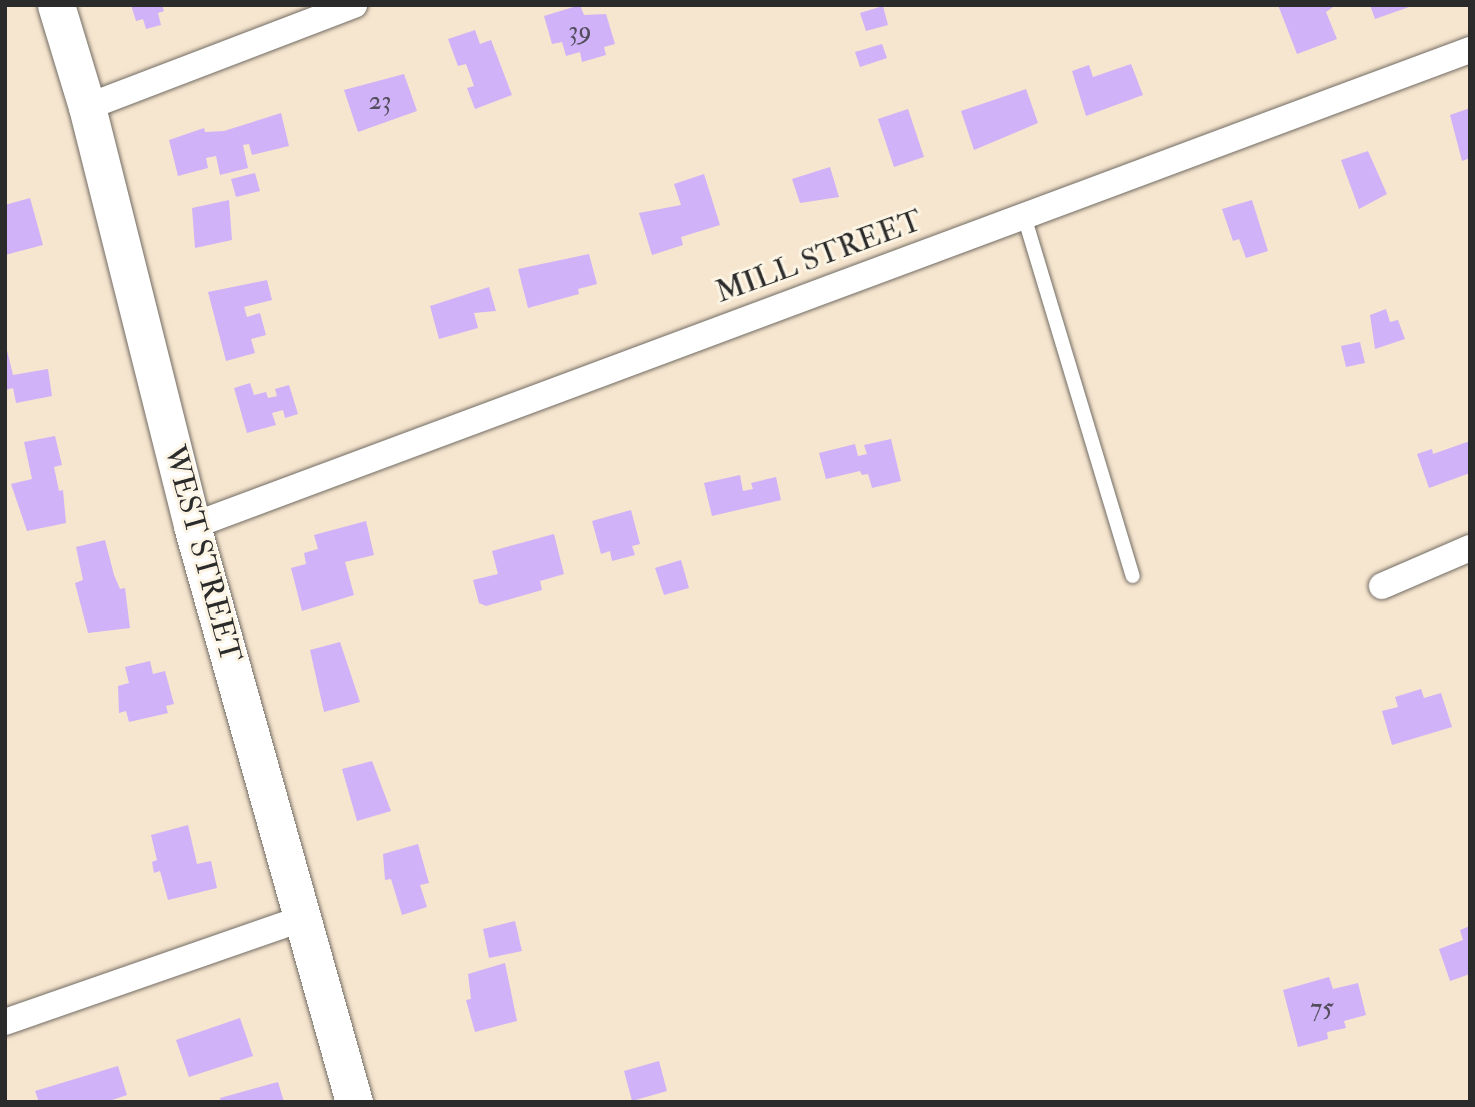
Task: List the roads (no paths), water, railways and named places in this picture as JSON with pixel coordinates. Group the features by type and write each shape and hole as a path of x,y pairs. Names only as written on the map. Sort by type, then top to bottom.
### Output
{"main road":[{"name":"WEST STREET","path":"56,5 87,107 192,526 354,1102"}],"street":[{"path":"87,107 354,5"},
{"name":"MILL STREET","path":"192,526 1470,50"},
{"path":"1382,586 1470,548"},
{"path":"5,1022 304,918"}],"lane":[{"path":"1024,216 1133,576"}]}
